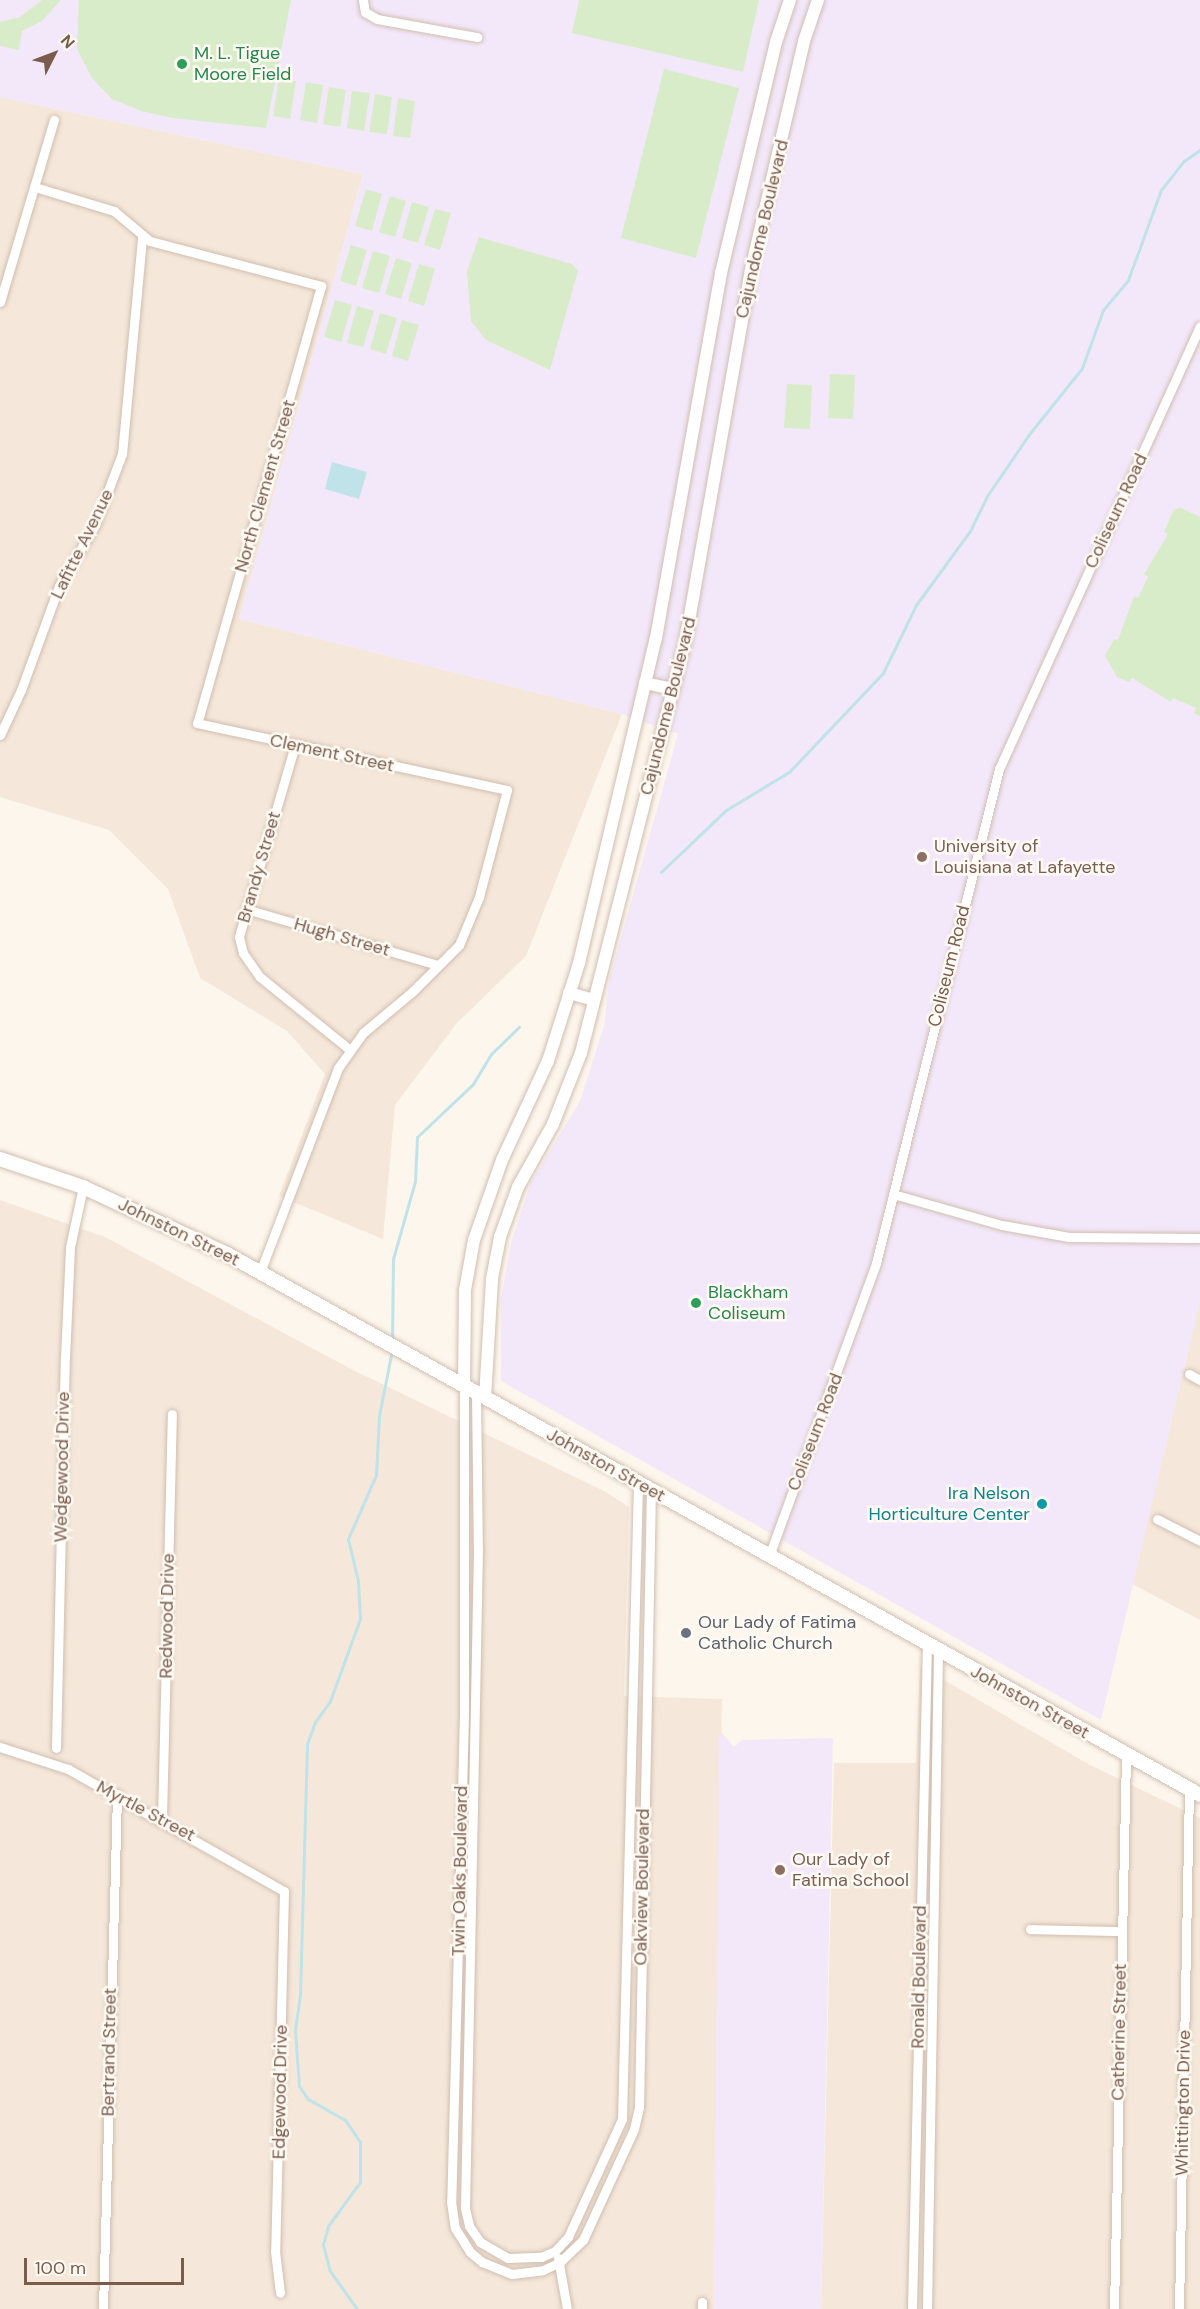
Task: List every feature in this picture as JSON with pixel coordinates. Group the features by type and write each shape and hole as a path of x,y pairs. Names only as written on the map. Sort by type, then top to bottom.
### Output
{"main road":[{"name":"Johnston Street","path":"0,1159 83,1187 172,1226 260,1272 1194,1792"}],"street":[{"path":"363,0 366,12 377,19 477,37"},
{"name":"Cajundome Boulevard","path":"475,1393 465,1290 474,1240 502,1160 548,1061 569,993 645,683 675,542 721,273 774,52 790,0"},
{"name":"Cajundome Boulevard","path":"475,1393 500,1237 518,1187 568,1090 594,1000 673,689 706,542 752,265 804,41 818,0"},
{"path":"0,302 54,120"},
{"path":"35,187 114,211 142,237"},
{"name":"North Clement Street","path":"142,237 321,286 208,685"},
{"name":"Lafitte Avenue","path":"0,735 21,690 60,586 94,525 122,454 142,237"},
{"name":"Coliseum Road","path":"769,1556 863,1304 893,1194 999,769 1200,326"},
{"path":"645,683 673,689"},
{"name":"Clement Street","path":"208,685 197,723 507,790 466,929 454,951 438,965"},
{"name":"Brandy Street","path":"295,745 239,937 243,953 260,977 350,1050"},
{"name":"Hugh Street","path":"246,909 438,965"},
{"path":"260,1272 327,1089 350,1050 371,1025 438,965"},
{"path":"569,993 594,1000"},
{"name":"Wedgewood Drive","path":"57,1748 65,1358 70,1247 83,1187"},
{"path":"893,1194 1002,1225 1069,1238 1200,1238"},
{"path":"1189,1374 1200,1380"},
{"name":"Twin Oaks Boulevard","path":"475,1393 478,1573 465,2208 472,2232 493,2253 518,2259 555,2251"},
{"name":"Twin Oaks Boulevard","path":"475,1393 464,1715 452,2215 465,2246 495,2268 527,2274 560,2262"},
{"name":"Redwood Drive","path":"162,1818 172,1413"},
{"name":"Oakview Boulevard","path":"555,2251 574,2229 617,2133 624,2106 638,1483"},
{"name":"Oakview Boulevard","path":"560,2262 574,2252 589,2230 634,2129 639,2108 651,1490"},
{"path":"1157,1519 1200,1541"},
{"name":"Ronald Boulevard","path":"912,2309 922,1816 932,1648"},
{"name":"Ronald Boulevard","path":"927,2309 936,1816 932,1648"},
{"name":"Myrtle Street","path":"0,1746 46,1760 117,1794 285,1891"},
{"name":"Catherine Street","path":"1114,2309 1126,1756"},
{"name":"Whittington Drive","path":"1179,2309 1194,1792"},
{"name":"Bertrand Street","path":"103,2309 117,1794"},
{"path":"922,1816 936,1816"},
{"name":"Edgewood Drive","path":"279,2293 275,2251 285,1891"},
{"path":"1030,1929 1121,1931"},
{"path":"918,1985 933,1985"},
{"path":"915,2155 930,2155"},
{"path":"555,2251 560,2262 567,2309"}],"shaded area":[{"name":"University of Louisiana at Lafayette","path":"0,0 1200,0 1200,1301 1101,1720 501,1381 501,1299 511,1243 531,1182 580,1101 604,1026 609,981 678,734 622,714 239,619 363,174 0,97"},
{"path":"0,97 363,174 239,619 622,714 526,956 457,1023 395,1105 383,1239 279,1196 325,1074 287,1031 200,978 168,889 109,830 0,797"},
{"path":"0,1200 105,1237 353,1370 604,1491 629,1507 624,1696 722,1699 714,2309 0,2309"},
{"path":"1200,1301 1200,1620 1132,1584"},
{"path":"920,1666 1090,1765 1200,1818 1200,2309 821,2309 834,1763 916,1763"},
{"path":"722,1733 734,1747 742,1740 833,1738 821,2309 714,2309 719,1737"}],"green space":[{"path":"42,0 61,0 42,21 22,31 19,50 0,46 0,22 20,17"},
{"name":"M. L. Tigue Moore Field","path":"79,0 291,0 266,128 173,118 141,111 112,99 92,78 77,49"},
{"path":"579,0 759,0 743,72 572,33"},
{"path":"664,69 739,88 696,258 621,238"},
{"path":"279,79 296,81 290,119 273,116"},
{"path":"306,82 323,85 317,123 300,120"},
{"path":"329,87 346,90 340,127 323,124"},
{"path":"352,91 370,93 364,131 347,128"},
{"path":"375,94 392,97 387,134 369,132"},
{"path":"398,98 415,101 410,138 393,136"},
{"path":"366,189 382,194 372,231 355,226"},
{"path":"390,196 406,201 395,237 379,232"},
{"path":"412,202 429,207 418,243 402,238"},
{"path":"435,209 451,213 440,250 424,245"},
{"path":"479,237 572,264 578,271 550,370 486,340 471,321 467,271"},
{"path":"351,245 367,250 356,286 340,281"},
{"path":"373,251 390,256 379,293 362,288"},
{"path":"396,258 412,263 401,299 385,294"},
{"path":"419,264 435,269 424,306 408,301"},
{"path":"335,300 352,305 341,342 324,337"},
{"path":"357,306 374,311 363,347 347,343"},
{"path":"380,313 397,318 386,354 370,349"},
{"path":"402,320 419,325 408,361 392,356"},
{"path":"830,374 855,375 853,419 828,418"},
{"path":"787,384 812,385 810,429 784,428"},
{"path":"1181,508 1200,517 1200,716 1194,713 1196,708 1173,698 1171,702 1132,678 1129,682 1117,677 1105,656 1114,639 1118,640 1134,596 1138,598 1148,577 1144,574 1168,534 1164,532 1174,509"}],"water":[{"path":"332,462 367,472 359,499 325,489"}],"waterway":[{"path":"661,872 726,810 789,772 883,673 916,605 970,531 987,496 1030,433 1082,368 1103,310 1128,280 1161,190 1184,161 1200,150"},
{"path":"392,1341 393,1259 415,1181 417,1137 473,1084 491,1054 519,1027"},
{"path":"357,2309 330,2271 323,2244 328,2226 360,2182 360,2142 345,2120 308,2099 299,2086 295,2030 300,1995 307,1744 315,1722 330,1701 360,1619 358,1581 348,1539 376,1475 379,1416 392,1350"}],"place":[{"name":"M. L. Tigue Moore Field","path":"182,64"},
{"name":"University of Louisiana at Lafayette","path":"922,857"},
{"name":"Blackham Coliseum","path":"696,1303"},
{"name":"Ira Nelson Horticulture Center","path":"1042,1504"},
{"name":"Our Lady of Fatima Catholic Church","path":"686,1633"},
{"name":"Our Lady of Fatima School","path":"780,1870"}]}
